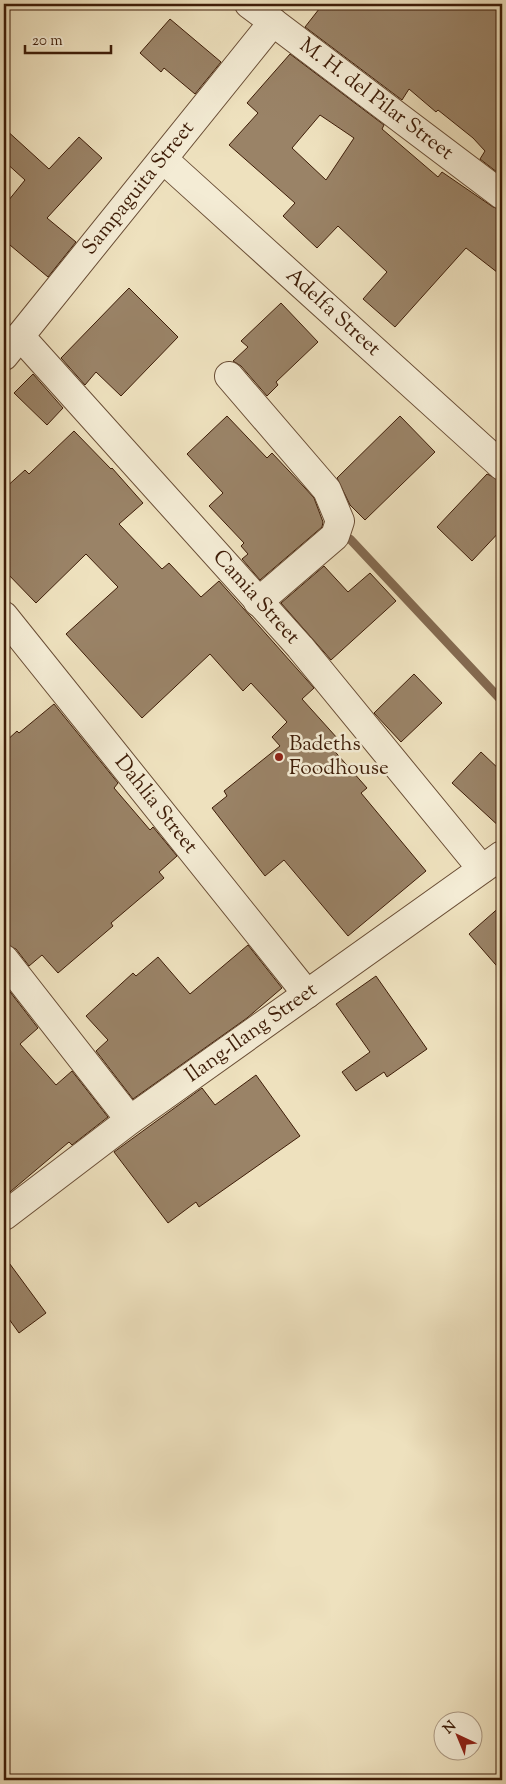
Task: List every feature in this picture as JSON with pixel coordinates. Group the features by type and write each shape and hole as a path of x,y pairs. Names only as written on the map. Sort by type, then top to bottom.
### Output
{"street":[{"name":"M. H. del Pilar Street","path":"250,4 502,195"},
{"name":"Sampaguita Street","path":"12,346 273,22"},
{"name":"Adelfa Street","path":"163,159 502,466"},
{"name":"Camia Street","path":"12,346 300,647 492,862"},
{"path":"230,376 327,490 340,521 335,536 258,602"},
{"name":"Dahlia Street","path":"4,616 307,994"},
{"name":"Ilang-Ilang Street","path":"4,1216 130,1120 492,862"},
{"path":"4,959 130,1120"}],"building":[{"path":"323,4 490,4 502,14 502,176 480,159 485,151 473,138 438,110 436,112 409,89 402,100 305,27"},
{"path":"170,19 221,62 195,94 164,68 161,72 140,53"},
{"path":"290,54 384,125 382,129 438,177 442,172 493,207 502,210 502,276 466,248 395,327 363,299 387,272 338,226 317,248 283,216 295,203 229,145 258,113 247,103","holes":["320,115 354,138 326,180 292,148"]},
{"path":"4,128 49,169 79,137 102,158 47,218 76,242 48,277 4,240 4,206 25,180 4,161"},
{"path":"129,288 178,337 121,396 96,372 85,385 61,358"},
{"path":"281,303 318,342 276,382 278,385 267,396 241,366 233,361 248,347 241,341"},
{"path":"33,374 63,408 47,425 14,393"},
{"path":"227,416 267,458 272,453 305,488 314,498 323,522 322,527 260,580 242,559 248,554 241,546 244,543 209,506 223,493 187,454"},
{"path":"400,416 435,452 365,520 350,505 337,478"},
{"path":"74,431 112,468 143,503 119,524 162,569 169,563 201,597 219,581 314,688 302,699 338,739 330,746 367,788 361,793 426,871 348,936 284,860 265,876 212,808 227,796 224,791 280,746 272,737 287,722 251,683 243,691 210,654 142,718 66,634 118,587 86,554 36,603 4,570 4,489 25,470 29,474"},
{"path":"487,474 502,481 502,529 472,561 437,527"},
{"path":"324,566 348,592 370,573 396,601 331,660 281,603"},
{"path":"414,674 442,703 401,742 374,713"},
{"path":"54,704 118,783 114,788 150,830 153,827 177,856 159,872 164,878 111,923 113,926 58,973 42,955 29,966 16,949 4,944 4,743"},
{"path":"481,752 502,772 502,829 452,783"},
{"path":"502,905 502,972 469,934"},
{"path":"248,945 282,988 247,1018 133,1099 96,1051 108,1040 86,1016 133,973 136,976 158,957 190,994"},
{"path":"376,976 427,1049 387,1077 384,1072 356,1091 342,1072 370,1052 336,1004"},
{"path":"4,984 38,1028 20,1044 56,1085 72,1071 108,1117 72,1145 69,1142 4,1197"},
{"path":"256,1075 300,1136 199,1207 196,1202 168,1223 114,1152 202,1088 215,1105"},
{"path":"4,1256 46,1313 19,1333 4,1312"}],"waterway":[{"path":"350,539 502,701"}],"place":[{"name":"Badeths Foodhouse","path":"279,757"}]}
